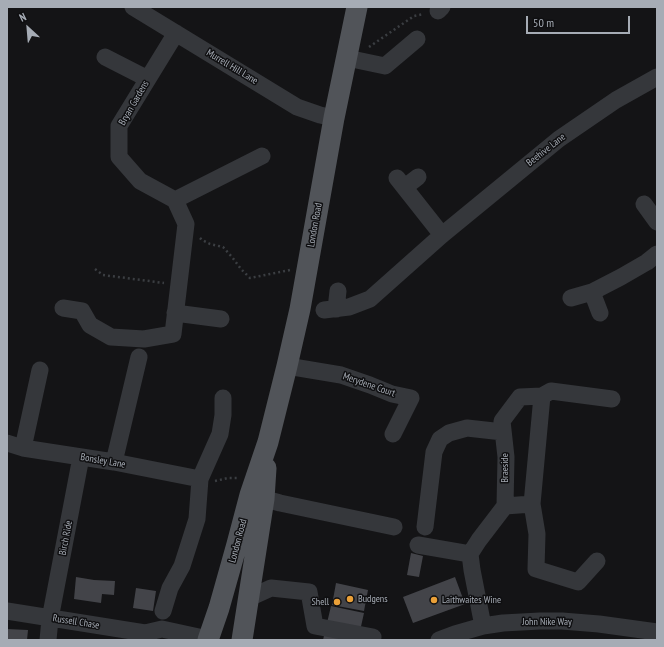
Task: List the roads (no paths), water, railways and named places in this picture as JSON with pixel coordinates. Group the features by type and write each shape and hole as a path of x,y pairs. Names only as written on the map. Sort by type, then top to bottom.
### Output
{"main road":[{"name":"London Road","path":"210,640 252,490 268,442 287,366 300,308 334,118 357,7"},
{"name":"London Road","path":"242,640 249,598 252,490"}],"street":[{"name":"Murrell Hill Lane","path":"133,7 297,107 334,118"},
{"name":"Bryan Gardens","path":"175,200 140,181 119,156 119,126 176,33"},
{"path":"347,58 384,66 417,40"},
{"path":"105,57 148,79"},
{"name":"Beehive Lane","path":"338,291 330,309 349,307 370,299 442,235 559,139 616,100 657,76"},
{"path":"63,308 82,311 90,325 111,337 144,339 173,334 185,226 175,200 262,156"},
{"path":"406,181 442,235"},
{"path":"644,204 657,222"},
{"path":"571,298 592,292 647,262 657,254"},
{"path":"592,292 600,313"},
{"path":"175,313 221,319"},
{"path":"114,462 139,357"},
{"name":"Merydene Court","path":"287,366 341,375 392,394 411,398 393,434"},
{"path":"23,448 40,370"},
{"name":"Braeside","path":"505,506 506,456 502,421 520,397 542,396 551,391 612,399"},
{"path":"542,396 532,504 537,534 536,569 578,582 597,561"},
{"path":"163,611 170,588 182,566 197,519 200,480 220,434 224,398"},
{"path":"425,527 434,452 440,439 449,433 467,428 503,432"},
{"name":"Bonsley Lane","path":"7,443 23,448 114,462 200,480"},
{"name":"Birch Ride","path":"48,640 50,618 81,458"},
{"path":"252,490 280,503 394,527"},
{"path":"483,626 470,554 505,506 532,504"},
{"path":"418,545 470,554"},
{"path":"249,598 271,588 309,592 315,626 372,637 372,640"},
{"name":"Russell Chase","path":"7,611 148,637 162,629 210,640"},
{"name":"John Nike Way","path":"438,640 483,626 503,623 540,621 599,624 657,632"}],"place":[{"name":"Budgens","path":"350,599"},
{"name":"Laithwaites Wine","path":"434,600"},
{"name":"Shell","path":"337,602"}]}
